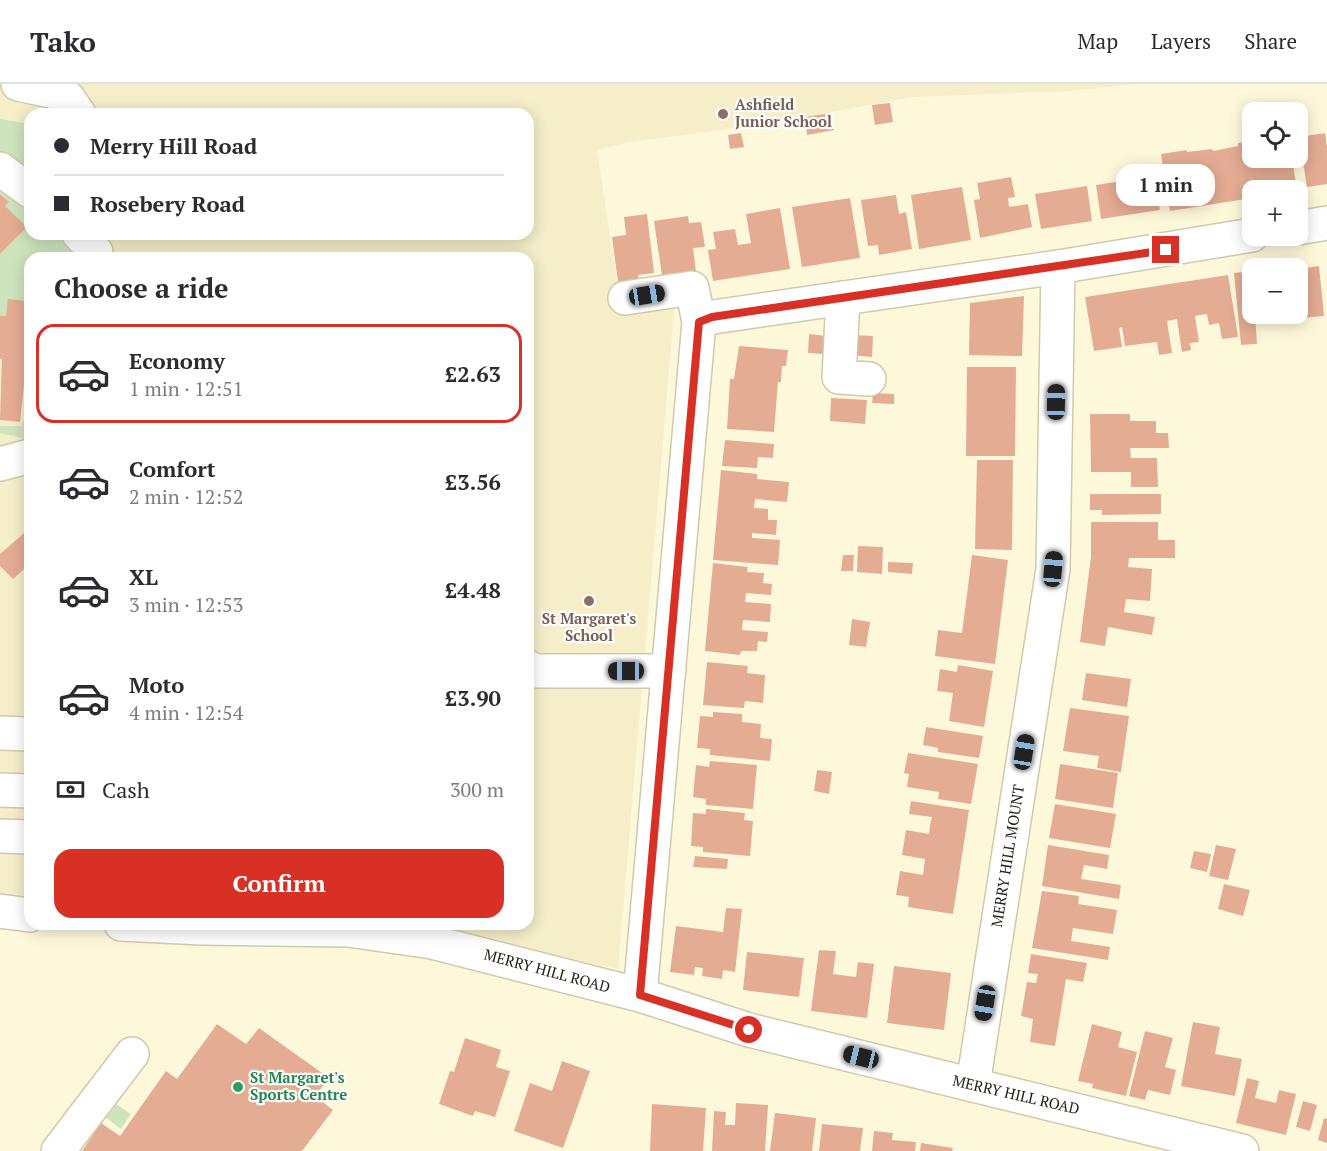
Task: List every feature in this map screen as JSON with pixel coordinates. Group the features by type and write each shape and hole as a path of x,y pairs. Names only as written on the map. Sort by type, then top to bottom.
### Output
{"street":[{"path":"18,84 60,93 68,98 75,108"},
{"path":"0,169 24,187"},
{"path":"1308,226 1327,223"},
{"path":"699,322 712,317 1058,267 1242,237"},
{"name":"MERRY HILL MOUNT","path":"973,1085 1053,569 1058,267"},
{"path":"625,298 692,288 699,322 640,995"},
{"path":"843,298 839,376 869,379"},
{"path":"0,464 24,458"},
{"path":"534,671 669,671"},
{"path":"0,733 24,734"},
{"path":"0,790 24,790"},
{"path":"0,836 24,837"},
{"path":"0,911 24,914"},
{"name":"MERRY HILL ROAD","path":"348,930 432,942 501,958 640,995 749,1030 1242,1151"},
{"path":"58,1151 132,1054"}],"shaded area":[{"name":"St Margaret's School","path":"0,84 1135,84 1068,91 913,97 761,125 629,142 597,150 621,309 675,300 618,969 437,930 534,930 534,252 24,252 24,895 0,893"}],"green space":[{"path":"0,119 24,123 24,170 0,154"},
{"path":"0,185 24,202 24,224 5,206 9,202 0,194"},
{"path":"24,230 24,240 68,240 78,252 24,252 24,319 0,316 0,254"},
{"path":"24,420 24,443 22,438 0,433 0,426 21,426"},
{"path":"110,1100 131,1114 121,1129 100,1113"}],"building":[{"path":"890,103 893,122 875,125 872,105"},
{"path":"831,113 834,130 807,135 805,117"},
{"path":"741,133 744,147 730,149 728,135"},
{"path":"1325,133 1327,184 1308,187 1304,168 1308,168 1308,136"},
{"path":"1242,142 1242,168 1294,168 1295,180 1242,180 1242,200 1170,211 1161,154 1187,150 1187,152 1212,149 1213,151 1238,146 1238,143"},
{"path":"1154,176 1160,210 1101,219 1096,185"},
{"path":"1011,177 1015,197 1008,198 1009,207 1028,204 1032,227 980,238 974,200 980,199 977,183"},
{"path":"1087,186 1092,221 1041,229 1035,194"},
{"path":"962,187 971,240 919,249 911,195"},
{"path":"0,194 9,202 5,206 24,224 24,230 0,254"},
{"path":"896,195 899,214 906,212 912,249 879,255 878,245 868,246 861,200"},
{"path":"850,198 860,258 802,267 792,207"},
{"path":"780,208 790,269 713,281 708,250 716,249 713,232 735,229 738,245 751,243 746,214"},
{"path":"647,214 654,273 638,275 639,280 618,282 612,237 626,235 624,217"},
{"path":"688,216 689,223 701,222 705,247 693,248 696,272 663,282 654,221"},
{"path":"1319,266 1324,316 1308,317 1308,268"},
{"path":"1242,272 1242,324 1256,324 1257,344 1241,345 1234,273"},
{"path":"1228,275 1238,337 1222,339 1219,323 1209,325 1207,314 1195,316 1199,342 1190,343 1191,350 1182,352 1177,319 1167,321 1172,353 1159,355 1157,342 1125,346 1122,327 1119,328 1122,347 1094,351 1085,297"},
{"path":"1024,296 1022,356 969,355 970,303"},
{"path":"8,299 24,301 24,385 20,422 0,420 2,359 0,359 0,316 6,316"},
{"path":"809,334 826,336 824,354 808,353"},
{"path":"852,335 873,336 872,357 851,355"},
{"path":"739,346 788,350 786,366 782,366 781,382 778,382 774,432 727,429 730,379 734,379"},
{"path":"967,367 1016,367 1015,456 966,456"},
{"path":"873,393 894,394 894,404 872,403"},
{"path":"831,398 867,400 865,424 830,421"},
{"path":"1090,414 1130,414 1130,421 1156,421 1156,433 1168,433 1169,448 1130,448 1131,458 1157,458 1158,487 1131,487 1131,472 1091,472"},
{"path":"725,440 774,444 773,458 758,457 757,468 722,466"},
{"path":"977,460 1013,460 1012,550 975,549"},
{"path":"721,470 757,474 757,479 789,482 787,502 755,499 754,508 768,509 768,520 777,520 776,535 752,533 752,538 780,540 778,565 713,560"},
{"path":"1090,494 1161,494 1161,514 1102,515 1102,510 1090,510"},
{"path":"1091,522 1158,522 1158,540 1175,540 1175,558 1129,558 1128,567 1152,569 1150,601 1126,599 1124,612 1155,617 1152,635 1108,627 1105,646 1080,642 1091,557"},
{"path":"24,533 24,569 13,579 0,566 0,554"},
{"path":"858,546 883,547 882,574 857,572"},
{"path":"843,555 854,555 853,571 841,571"},
{"path":"972,555 1008,560 995,664 935,656 938,630 962,633"},
{"path":"888,562 913,563 912,574 888,572"},
{"path":"713,563 748,567 747,572 764,573 763,583 772,584 771,595 746,593 745,602 771,604 770,622 743,620 742,630 768,632 767,642 758,641 757,651 741,651 740,655 705,651"},
{"path":"852,619 870,622 866,647 849,645"},
{"path":"707,662 748,666 747,673 765,675 763,703 745,701 744,708 703,705"},
{"path":"958,665 993,671 984,727 949,721 953,693 937,691 940,669 957,672"},
{"path":"1086,673 1131,679 1127,707 1082,700"},
{"path":"1070,708 1129,716 1121,772 1097,768 1099,756 1063,751"},
{"path":"713,712 742,714 742,722 761,724 760,738 772,739 770,761 710,755 710,749 697,748 700,716 713,717"},
{"path":"926,727 983,736 979,758 938,752 938,748 923,745"},
{"path":"908,753 978,764 971,804 938,799 939,792 907,787 909,774 904,773"},
{"path":"710,761 757,765 753,809 706,805 706,799 693,797 696,765 709,767"},
{"path":"1060,764 1118,773 1113,808 1055,799"},
{"path":"817,770 832,772 829,794 814,791"},
{"path":"911,801 969,810 953,914 908,907 909,897 896,895 900,871 923,875 925,859 902,855 906,830 929,834 932,817 909,814"},
{"path":"1055,804 1116,814 1110,848 1049,838"},
{"path":"706,809 745,813 744,820 753,821 750,856 703,852 703,847 691,846 693,813 706,814"},
{"path":"1048,845 1109,855 1107,869 1084,865 1081,879 1121,885 1119,899 1042,886"},
{"path":"1216,845 1236,849 1228,880 1209,876"},
{"path":"1194,851 1211,854 1207,872 1190,868"},
{"path":"695,856 728,859 727,869 693,867"},
{"path":"1224,884 1250,890 1243,916 1218,909"},
{"path":"1042,891 1079,896 1078,904 1117,910 1113,934 1073,928 1071,941 1110,947 1108,960 1032,948"},
{"path":"726,908 742,909 735,972 723,970 722,979 702,976 703,968 695,967 694,975 670,972 676,926 723,932"},
{"path":"819,950 836,951 833,974 856,977 858,962 874,964 867,1018 811,1011"},
{"path":"747,952 804,958 799,997 743,990"},
{"path":"1031,954 1087,963 1083,982 1066,979 1055,1046 1030,1042 1033,1019 1021,1016 1027,982 1036,983 1038,974 1028,973"},
{"path":"894,966 951,973 944,1030 887,1023"},
{"path":"1193,1022 1220,1027 1215,1054 1242,1059 1235,1096 1181,1086"},
{"name":"St Margaret's Sports Centre","path":"217,1024 246,1044 259,1028 329,1078 315,1096 333,1110 302,1151 82,1151 101,1123 120,1136 166,1071 177,1079"},
{"path":"1092,1024 1122,1032 1118,1047 1137,1052 1126,1096 1092,1088 1093,1084 1078,1081"},
{"path":"1145,1031 1173,1038 1165,1067 1176,1070 1170,1095 1148,1090 1145,1100 1129,1096"},
{"path":"465,1038 501,1050 496,1067 510,1071 495,1117 475,1111 473,1116 439,1104 450,1071 454,1072"},
{"path":"562,1061 590,1071 563,1148 514,1131 530,1083 552,1091"},
{"path":"1247,1078 1259,1081 1255,1098 1276,1103 1279,1090 1296,1094 1286,1135 1236,1123"},
{"path":"1303,1101 1317,1105 1310,1131 1296,1127"},
{"path":"736,1103 768,1105 765,1151 712,1151 714,1111 726,1112 725,1125 735,1125"},
{"path":"652,1104 706,1108 703,1151 650,1151"},
{"path":"775,1113 816,1118 812,1151 770,1151"},
{"path":"1324,1118 1327,1119 1327,1143 1318,1140"},
{"path":"822,1124 863,1128 860,1151 819,1151"},
{"path":"874,1131 893,1133 892,1140 916,1142 915,1151 872,1151"},
{"path":"921,1143 953,1148 952,1151 920,1151"}],"place":[{"name":"Ashfield Junior School","path":"723,114"},
{"name":"St Margaret's School","path":"589,601"},
{"name":"St Margaret's Sports Centre","path":"238,1087"}],"route":[{"path":"749,1030 640,995 699,322 712,317 1166,250"}]}
